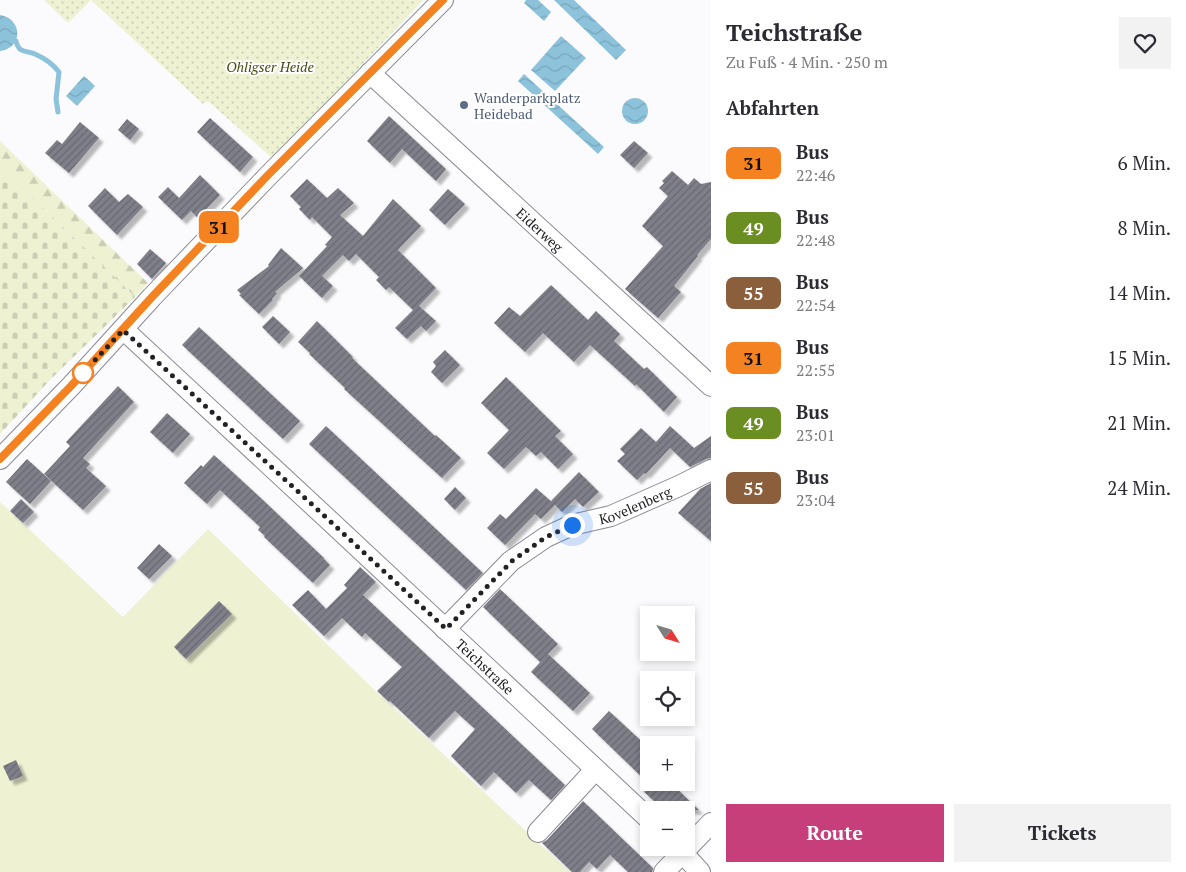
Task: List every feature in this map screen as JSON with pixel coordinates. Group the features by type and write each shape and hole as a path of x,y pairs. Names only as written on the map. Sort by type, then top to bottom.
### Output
{"street":[{"path":"0,459 71,386 269,174 443,0"},
{"name":"Eiderweg","path":"370,73 711,386"},
{"name":"Teichstraße","path":"123,330 640,811"},
{"name":"Kovelenberg","path":"446,629 512,561 546,537 572,525 611,516 711,470"},
{"path":"561,827 601,774"},
{"path":"538,832 601,774"},
{"path":"695,837 711,823"},
{"path":"664,872 676,856"},
{"path":"686,856 700,872"}],"green space":[{"path":"44,0 91,0 68,23"},
{"name":"Ohligser Heide","path":"91,0 423,0 273,159 208,101 203,104"},
{"path":"0,141 148,283 135,297 0,166"},
{"path":"0,166 135,297 51,379 0,434"},
{"path":"0,502 123,617 208,529 383,698 570,872 0,872"}],"water":[{"path":"526,0 538,0 551,12 544,21 524,3"},
{"path":"554,0 574,0 626,50 616,60"},
{"path":"0,15 13,22 17,33 13,45 8,49 0,51"},
{"path":"561,36 586,58 555,91 531,70"},
{"path":"524,74 604,147 598,154 518,81"},
{"path":"84,76 95,86 77,106 66,96"},
{"path":"635,98 644,102 648,111 644,120 635,124 626,120 622,111 626,102"}],"building":[{"path":"389,116 446,169 436,181 402,149 390,163 367,141"},
{"path":"210,118 253,157 240,172 197,132"},
{"path":"127,119 139,129 130,140 118,130"},
{"path":"80,122 99,138 69,173 45,153 57,140 62,144"},
{"path":"634,141 648,153 634,168 620,155"},
{"path":"672,171 688,185 694,178 701,184 711,182 711,239 674,286 681,292 658,318 625,289 663,246 642,226 668,196 659,188 664,183 662,181"},
{"path":"200,175 220,195 198,218 191,211 182,220 158,197 168,187 179,198"},
{"path":"307,179 327,198 338,188 354,203 340,215 363,236 393,199 421,226 398,250 436,288 419,306 436,321 426,331 421,326 407,339 395,328 413,310 389,287 386,290 376,280 379,277 356,254 349,261 343,255 322,276 333,286 322,298 299,276 327,246 325,245 332,237 312,217 310,220 290,196"},
{"path":"105,188 119,202 128,194 143,207 117,235 88,206"},
{"path":"448,189 465,204 445,225 429,210"},
{"path":"281,248 303,268 275,292 277,293 273,300 259,314 239,295 241,294 237,290 269,266"},
{"path":"150,249 166,263 152,279 137,264"},
{"path":"551,285 588,320 596,311 620,334 614,341 644,369 647,367 677,397 664,412 636,384 635,386 590,345 574,362 543,333 525,352 494,323 509,307 520,316"},
{"path":"273,316 290,332 279,344 262,327"},
{"path":"317,321 352,358 461,458 442,478 344,389 298,342"},
{"path":"199,327 300,421 283,439 182,345"},
{"path":"445,350 460,365 442,383 431,372 436,366 433,362"},
{"path":"506,377 561,431 555,436 573,454 558,469 541,452 536,456 526,447 504,469 487,453 509,430 481,403"},
{"path":"118,386 134,402 83,458 90,464 86,468 106,486 83,510 44,474 70,446 66,442"},
{"path":"167,413 190,434 173,453 150,432"},
{"path":"326,426 483,573 466,590 309,444"},
{"path":"670,426 694,448 711,436 711,458 690,467 670,448 646,474 644,473 637,480 617,461 625,454 620,449 641,428 656,442"},
{"path":"214,455 330,565 313,583 264,537 258,530 260,527 220,490 207,504 184,483 201,465 203,467"},
{"path":"27,459 51,481 30,504 6,482"},
{"path":"579,472 599,492 583,507 575,499 562,512 555,505 541,519 535,514 505,545 487,528 500,514 506,519 536,488 553,503 551,501"},
{"path":"711,483 711,541 678,513 700,489"},
{"path":"455,487 466,498 455,510 444,499"},
{"path":"21,499 34,512 23,523 10,511"},
{"path":"159,544 172,556 149,579 137,568"},
{"path":"360,567 376,582 363,595 565,785 551,800 529,780 516,793 494,772 481,786 451,756 475,729 455,711 429,738 377,691 402,667 365,633 362,637 342,618 324,636 292,605 308,590 326,609 347,588 344,585"},
{"path":"500,589 558,644 548,654 590,693 573,711 531,672 543,659 540,662 483,607"},
{"path":"219,601 232,614 186,659 174,647"},
{"path":"609,711 640,740 640,775 592,729"},
{"path":"16,760 23,776 10,781 3,766"},
{"path":"679,791 690,801 654,801 644,792"},
{"path":"583,801 653,868 652,872 628,872 610,855 597,869 589,862 580,872 572,872 542,843"}],"waterway":[{"path":"16,41 21,50 42,57 59,72 56,99 58,112"}],"bus line":[{"name":"31","path":"0,459 71,386 152,297 269,174 443,0"}],"place":[{"name":"Wanderparkplatz Heidebad","path":"464,105"}],"route":[{"path":"83,373 123,330 446,629 512,561 546,537 572,525"}]}
